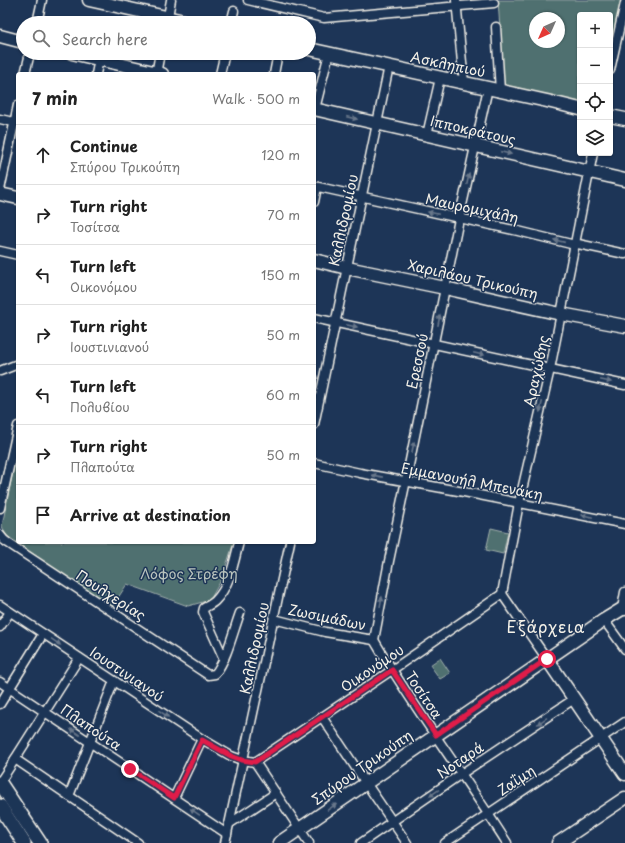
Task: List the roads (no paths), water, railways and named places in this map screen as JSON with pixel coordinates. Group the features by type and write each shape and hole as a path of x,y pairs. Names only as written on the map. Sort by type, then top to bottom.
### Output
{"main road":[{"path":"0,783 40,843"},
{"path":"0,806 24,843"}],"street":[{"path":"39,16 42,0"},
{"path":"89,0 151,16"},
{"path":"168,16 171,0"},
{"path":"248,0 316,16"},
{"path":"316,16 324,18 457,4 494,3"},
{"path":"457,4 464,83"},
{"path":"613,57 625,4"},
{"path":"233,16 234,11"},
{"name":"Ερεσσού","path":"374,640 459,219 475,146 494,89 496,27"},
{"path":"0,36 16,40"},
{"name":"Ασκληπιού","path":"316,50 577,108"},
{"path":"316,105 329,53"},
{"path":"25,72 28,60"},
{"path":"96,72 99,60"},
{"path":"103,60 150,72"},
{"path":"158,72 159,60"},
{"path":"220,72 223,60"},
{"path":"274,72 277,60"},
{"name":"Καλλιδρομίου","path":"316,415 389,66"},
{"path":"427,135 440,78"},
{"name":"Ιπποκράτους","path":"316,109 625,180"},
{"path":"613,117 625,119"},
{"path":"0,119 16,122 0,190"},
{"name":"Αραχώβης","path":"502,594 520,503 550,369 593,156"},
{"name":"Μαυρομιχάλη","path":"316,187 575,245 578,244 625,254"},
{"path":"0,194 16,198"},
{"path":"0,251 16,255"},
{"name":"Χαριλάου Τρικούπη","path":"316,260 561,314 625,326"},
{"path":"316,318 625,385"},
{"path":"0,371 16,365"},
{"path":"0,508 3,484 16,434"},
{"name":"Εμμανουήλ Μπενάκη","path":"316,463 625,524"},
{"name":"Πουλχερίας","path":"0,536 8,543 208,675 215,674 220,668 224,659"},
{"path":"224,659 203,612 204,608 214,601 225,587 233,568 239,544"},
{"name":"Καλλιδρομίου","path":"224,843 290,544"},
{"path":"623,609 625,592"},
{"path":"502,594 625,774"},
{"name":"Οικονόμου","path":"255,762 502,594"},
{"name":"Ιουστινιανού","path":"0,605 202,740 231,756 242,760"},
{"name":"Σπύρου Τρικούπη","path":"279,843 604,620 623,609"},
{"path":"0,627 10,612"},
{"path":"224,659 240,613"},
{"name":"Ζωσιμάδων","path":"274,619 325,632 374,640"},
{"path":"604,620 625,649"},
{"path":"0,704 43,634"},
{"name":"Τοσίτσα","path":"374,640 392,670 507,843"},
{"path":"0,783 79,658"},
{"path":"69,796 114,681"},
{"name":"Πλαπούτα","path":"0,682 227,834"},
{"name":"Νοταρά","path":"361,843 574,699"},
{"path":"322,717 407,843"},
{"name":"Ζαΐμη","path":"445,843 625,722"},
{"path":"174,798 202,740"},
{"path":"15,760 138,843"},
{"path":"242,760 255,762 309,843"},
{"path":"229,824 276,793"},
{"path":"558,843 625,798"}],"district":[{"name":"Εξάρχεια","path":"546,626"}],"park label":[{"name":"Λόφος Στρέφη","path":"189,573"}]}
